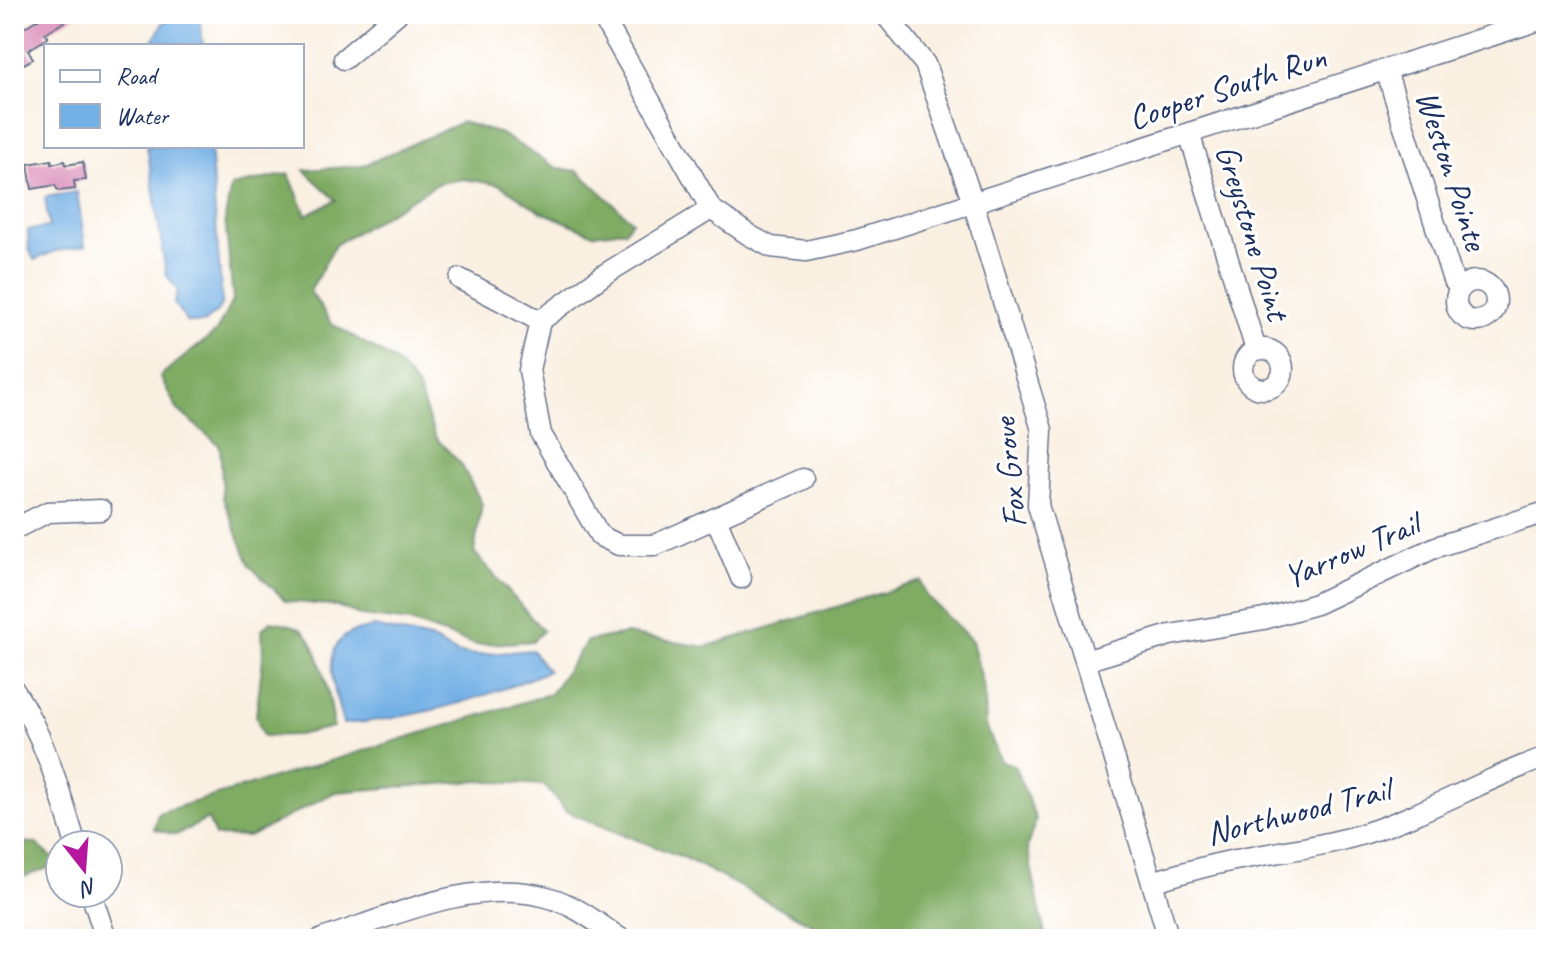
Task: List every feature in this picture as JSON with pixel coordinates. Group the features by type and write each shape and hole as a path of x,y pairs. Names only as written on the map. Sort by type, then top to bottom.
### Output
{"street":[{"path":"344,59 397,14"},
{"path":"601,14 711,209 605,274 540,321 529,370 541,434 600,536 619,545 655,545 803,479"},
{"name":"Fox Grove","path":"885,14 925,64 973,202 1042,430 1038,505 1169,939"},
{"name":"Cooper South Run","path":"711,209 771,247 806,251 857,240 1545,16"},
{"name":"Weston Pointe","path":"1386,70 1453,280 1460,287"},
{"name":"Greystone Point","path":"1189,133 1256,350"},
{"path":"460,279 540,321"},
{"path":"14,529 48,512 101,510"},
{"name":"Yarrow Trail","path":"1085,661 1170,635 1264,619 1316,604 1436,547 1546,512"},
{"path":"716,518 741,578"},
{"path":"14,690 27,709 55,775 71,829"},
{"name":"Northwood Trail","path":"1152,882 1238,859 1303,849 1368,832 1546,757"},
{"path":"322,939 455,897 507,891 548,897 582,913 621,939"},
{"path":"96,909 106,939"}],"green space":[{"path":"462,122 501,134 557,168 578,171 632,221 625,230 594,234 540,211 500,185 464,179 439,183 335,245 310,291 331,323 395,361 417,386 435,437 461,464 482,504 474,552 543,631 532,641 476,645 410,622 362,616 337,606 286,601 250,566 223,498 220,446 177,409 160,376 216,332 233,299 225,218 231,186 289,174 306,215 336,200 304,170 362,166"},
{"path":"921,581 926,595 972,641 985,692 986,727 1001,761 1014,765 1036,819 1027,847 1046,939 813,939 817,927 685,858 566,811 544,785 479,781 335,792 249,837 215,836 208,819 176,835 154,829 158,813 550,694 587,641 626,634 705,647"},
{"path":"271,621 295,626 308,637 324,676 333,727 298,735 263,736 256,716 263,657 262,629"},
{"path":"14,842 35,843 44,851 44,870 14,880"}],"water":[{"path":"180,14 200,14 203,44 151,44 163,23"},
{"path":"147,148 210,148 222,303 218,311 203,323 187,322 174,303 178,291 166,274"},
{"path":"77,192 85,246 56,251 34,260 29,249 28,230 49,227 45,197"},
{"path":"374,627 430,639 457,653 477,655 532,650 548,671 447,706 395,718 343,724 332,675 334,651 349,634"}],"building":[{"path":"46,14 78,14 45,33 48,38 28,50 33,59 22,65 14,53 14,34"},
{"path":"52,160 52,164 65,161 66,165 83,162 86,180 74,181 75,189 58,191 55,185 32,189 28,164"}]}
